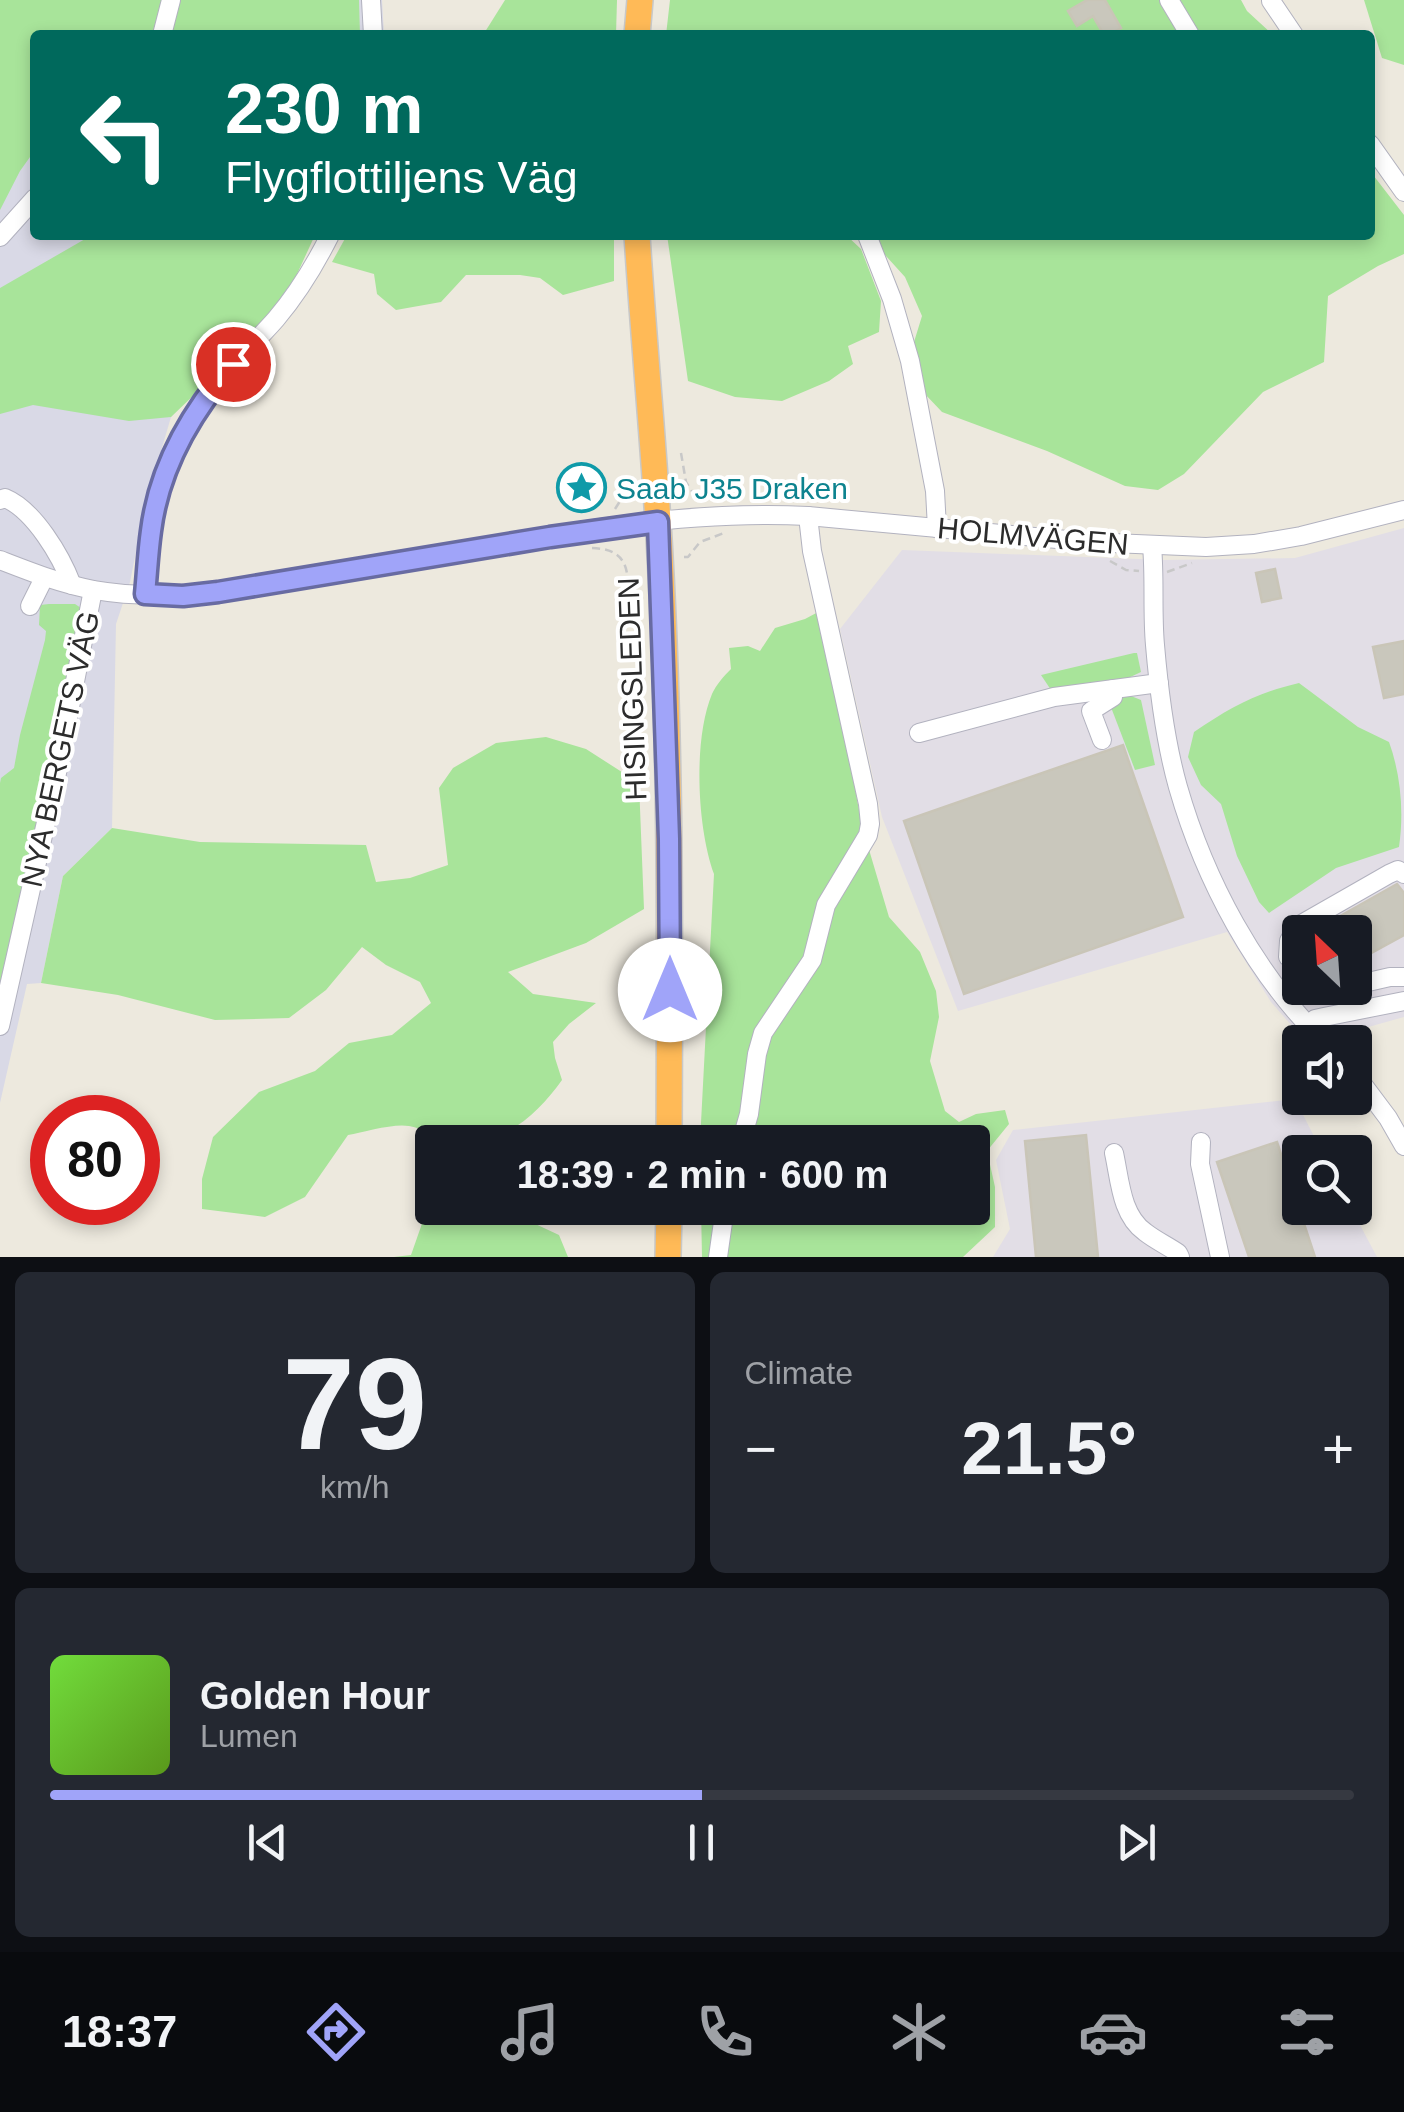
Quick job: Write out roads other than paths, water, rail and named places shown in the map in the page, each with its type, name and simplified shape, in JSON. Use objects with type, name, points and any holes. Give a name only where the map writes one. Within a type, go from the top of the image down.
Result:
[{"type":"highway","points":[[638,30],[640,0]]},
{"type":"highway","name":"HISINGSLEDEN","points":[[637,240],[658,522],[669,839],[669,1125]]},
{"type":"highway","points":[[668,1257],[669,1225]]},
{"type":"street","points":[[163,30],[171,0]]},
{"type":"street","points":[[371,0],[372,30]]},
{"type":"street","points":[[1169,0],[1187,30]]},
{"type":"street","points":[[1271,1],[1289,27]]},
{"type":"street","points":[[1375,151],[1404,192]]},
{"type":"street","points":[[0,238],[30,204]]},
{"type":"street","points":[[145,594],[158,496],[179,441],[211,388],[303,283],[327,240]]},
{"type":"street","points":[[869,240],[910,361],[937,528]]},
{"type":"street","points":[[0,500],[15,502],[28,513],[67,570],[72,585]]},
{"type":"street","name":"HOLMVÄGEN","points":[[0,560],[44,578],[93,590],[183,596],[658,522],[808,516],[1152,546],[1206,547],[1254,544],[1404,510]]},
{"type":"street","points":[[746,1125],[763,1034],[812,960],[826,905],[868,835],[870,824],[808,516]]},
{"type":"street","points":[[1152,546],[1159,683],[1173,763],[1197,841],[1223,900],[1264,970],[1308,1025],[1324,1016],[1404,1001]]},
{"type":"street","points":[[30,606],[44,578]]},
{"type":"street","name":"NYA BERGETS VÄG","points":[[0,1026],[56,778],[93,590]]},
{"type":"street","points":[[920,734],[1054,697],[1159,683]]},
{"type":"street","points":[[1102,740],[1091,711],[1114,697],[1113,689]]},
{"type":"street","points":[[1317,915],[1389,874],[1398,870],[1404,874]]},
{"type":"street","points":[[1264,970],[1282,965]]},
{"type":"street","points":[[1372,981],[1403,976]]},
{"type":"street","points":[[1372,1097],[1404,1146]]},
{"type":"street","points":[[1201,1142],[1200,1164],[1220,1257]]},
{"type":"street","points":[[1114,1153],[1132,1221],[1180,1257]]},
{"type":"street","points":[[718,1257],[723,1225]]},
{"type":"place","name":"Saab J35 Draken","points":[[581,488]]}]
